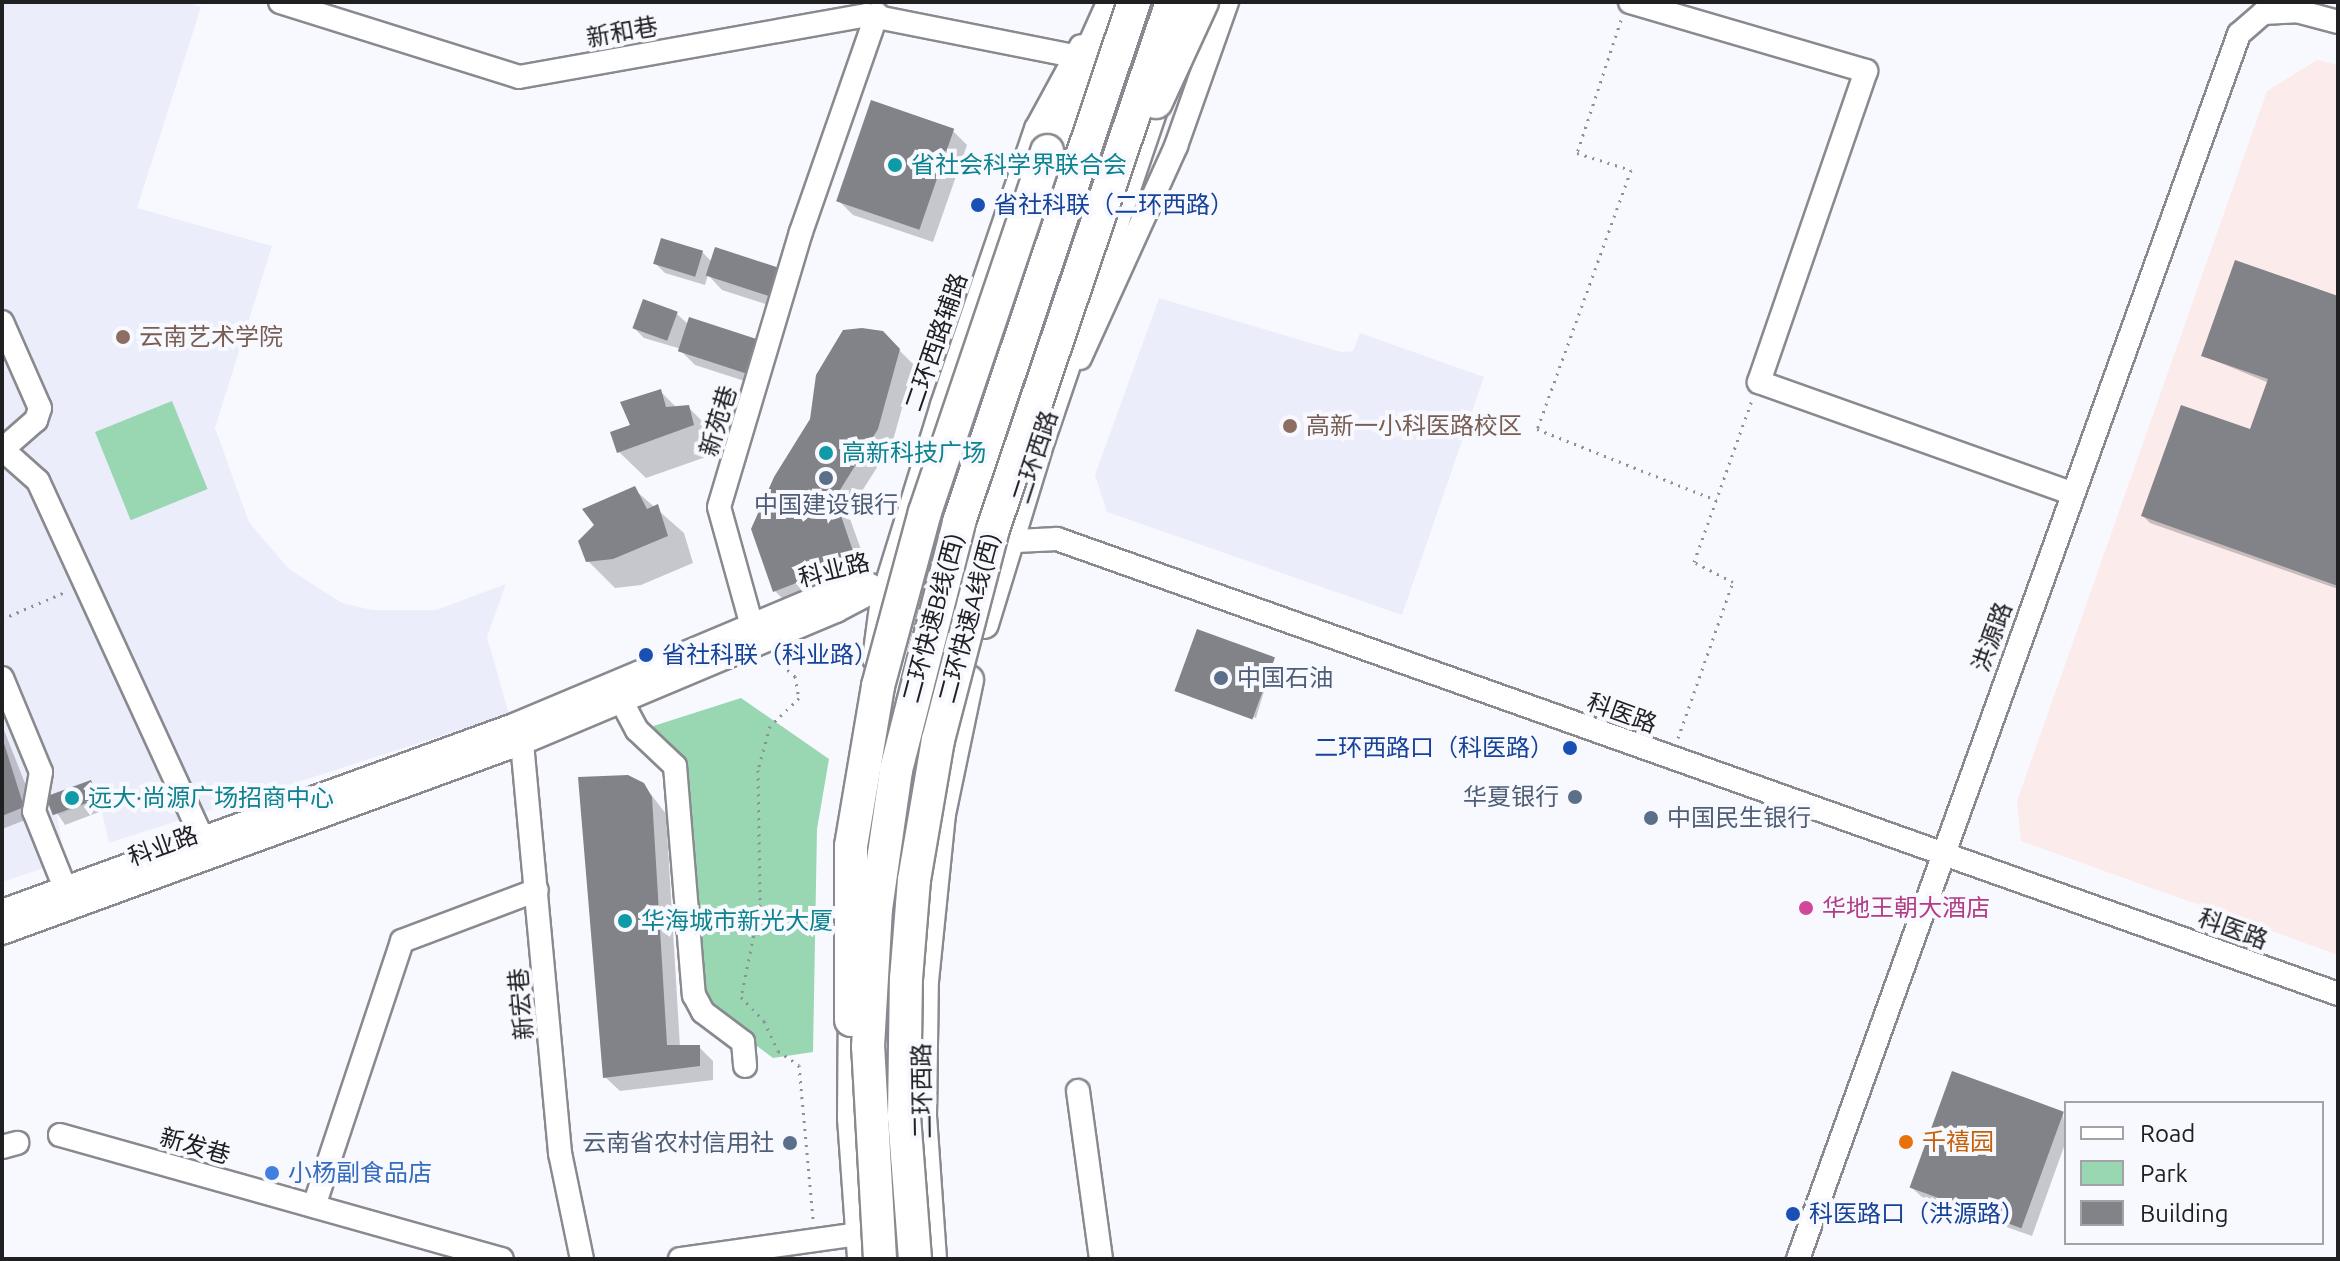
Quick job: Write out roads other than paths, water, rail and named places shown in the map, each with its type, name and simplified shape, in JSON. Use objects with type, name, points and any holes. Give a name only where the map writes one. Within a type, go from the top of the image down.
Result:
[{"type":"highway","points":[[873,1189],[855,1069],[848,965],[851,846],[862,763],[922,523],[1047,151],[1114,2]]},
{"type":"highway","name":"二环快速B线(西)","points":[[880,1259],[868,1082],[873,943],[890,806],[912,694],[970,485],[1134,2]]},
{"type":"highway","name":"二环快速A线(西)","points":[[915,1259],[904,1036],[924,811],[978,578],[1172,2]]},
{"type":"highway","points":[[1078,277],[1202,2]]},
{"type":"main road","points":[[861,1247],[851,1082],[853,976],[879,767],[928,563],[1114,2]]},
{"type":"main road","name":"二环西路","points":[[932,1259],[921,1082],[931,893],[955,744],[1009,538],[1190,2]]},
{"type":"street","name":"新和巷","points":[[280,2],[519,77],[877,14],[1075,56]]},
{"type":"street","name":"二环西路辅路","points":[[879,767],[874,661],[887,582],[1030,145],[1075,56],[1114,2]]},
{"type":"street","points":[[1041,438],[1164,174],[1227,2]]},
{"type":"street","points":[[1626,10],[1866,71],[1759,382],[2071,493]]},
{"type":"street","name":"洪源路","points":[[1798,1259],[1941,853],[2239,34],[2263,13],[2297,11],[2338,22]]},
{"type":"street","name":"新苑巷","points":[[752,626],[719,507],[801,232],[831,154],[877,14]]},
{"type":"street","points":[[2,322],[40,408],[36,420],[3,449],[38,481],[202,838]]},
{"type":"street","name":"科医路","points":[[887,582],[928,563],[1009,538],[1057,539],[2338,994]]},
{"type":"street","name":"科业路","points":[[2,911],[514,725],[828,593],[887,582]]},
{"type":"street","name":"科业路","points":[[2,933],[522,743],[836,611],[887,582]]},
{"type":"street","points":[[2,678],[41,772],[34,811],[65,888]]},
{"type":"street","points":[[622,702],[637,730],[675,766],[694,995],[703,1012],[743,1042],[745,1066]]},
{"type":"street","name":"新宏巷","points":[[522,743],[560,1153],[582,1259]]},
{"type":"street","points":[[314,1206],[402,941],[537,890]]},
{"type":"street","points":[[1078,1091],[1101,1259]]},
{"type":"street","name":"新发巷","points":[[60,1135],[502,1259]]},
{"type":"street","points":[[680,1259],[814,1240],[861,1247]]},
{"type":"place","name":"省社会科学界联合会","points":[[895,165]]},
{"type":"place","name":"省社科联（二环西路）","points":[[978,205]]},
{"type":"place","name":"云南艺术学院","points":[[123,337]]},
{"type":"place","name":"高新一小科医路校区","points":[[1290,426]]},
{"type":"place","name":"高新科技广场","points":[[826,453]]},
{"type":"place","name":"中国建设银行","points":[[826,478]]},
{"type":"place","name":"省社科联（科业路）","points":[[646,655]]},
{"type":"place","name":"中国石油","points":[[1221,678]]},
{"type":"place","name":"二环西路口（科医路）","points":[[1570,748]]},
{"type":"place","name":"华夏银行","points":[[1575,797]]},
{"type":"place","name":"远大·尚源广场招商中心","points":[[72,798]]},
{"type":"place","name":"中国民生银行","points":[[1651,818]]},
{"type":"place","name":"华地王朝大酒店","points":[[1806,908]]},
{"type":"place","name":"华海城市新光大厦","points":[[625,921]]},
{"type":"place","name":"千禧园","points":[[1906,1142]]},
{"type":"place","name":"云南省农村信用社","points":[[790,1143]]},
{"type":"place","name":"小杨副食品店","points":[[272,1173]]},
{"type":"place","name":"科医路口（洪源路）","points":[[1793,1214]]}]
